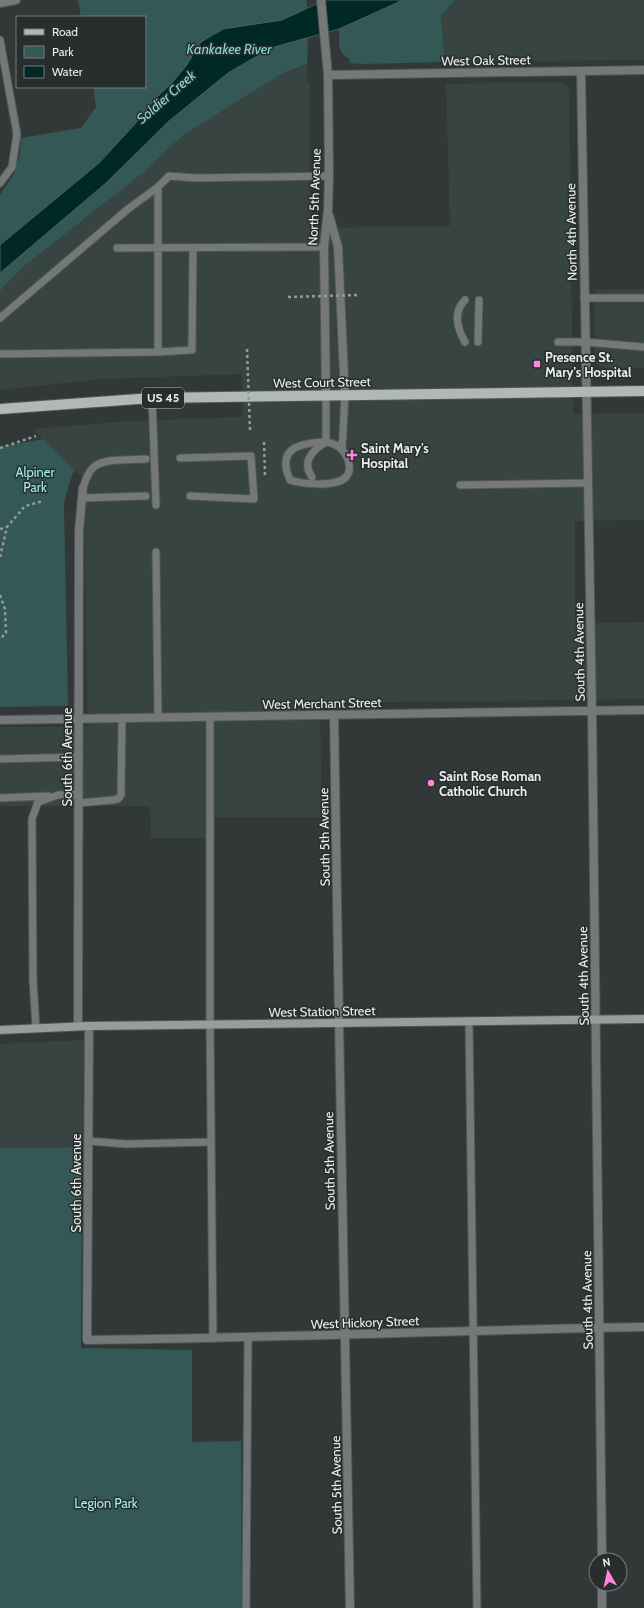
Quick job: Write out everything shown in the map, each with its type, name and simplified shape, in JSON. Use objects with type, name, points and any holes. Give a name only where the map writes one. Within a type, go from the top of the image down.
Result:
[{"type":"main road","name":"West Court Street","points":[[0,409],[152,398],[644,391]]},
{"type":"main road","name":"West Station Street","points":[[0,1030],[78,1026],[644,1019]]},
{"type":"street","points":[[0,3],[16,0]]},
{"type":"street","name":"North 5th Avenue","points":[[321,0],[328,75],[329,176],[328,210],[324,247],[326,396]]},
{"type":"street","name":"West Oak Street","points":[[328,75],[644,70]]},
{"type":"street","name":"North 4th Avenue","points":[[581,71],[586,392]]},
{"type":"street","points":[[328,210],[338,247],[345,395]]},
{"type":"street","name":"South 4th Avenue","points":[[586,392],[592,711],[602,1552]]},
{"type":"street","name":"South 6th Avenue","points":[[78,1026],[79,531],[83,488]]},
{"type":"street","name":"West Merchant Street","points":[[0,720],[644,710]]},
{"type":"street","name":"South 5th Avenue","points":[[334,714],[350,1608]]},
{"type":"street","name":"South 6th Avenue","points":[[87,1340],[89,1026]]},
{"type":"street","name":"West Hickory Street","points":[[87,1340],[248,1338],[345,1334],[644,1327]]},
{"type":"street","points":[[602,1592],[602,1608]]},
{"type":"lane","points":[[0,40],[17,134],[12,167],[0,183]]},
{"type":"lane","points":[[0,318],[128,210],[158,187],[169,176],[196,178],[329,176]]},
{"type":"lane","points":[[158,187],[158,352]]},
{"type":"lane","points":[[116,248],[324,247]]},
{"type":"lane","points":[[0,354],[158,352],[192,350],[192,248]]},
{"type":"lane","points":[[584,298],[644,298]]},
{"type":"lane","points":[[465,300],[459,306],[457,316],[459,331],[465,342]]},
{"type":"lane","points":[[478,342],[479,300]]},
{"type":"lane","points":[[558,342],[585,342],[644,347]]},
{"type":"lane","points":[[342,450],[345,395]]},
{"type":"lane","points":[[326,396],[326,442]]},
{"type":"lane","points":[[152,398],[156,505]]},
{"type":"lane","points":[[312,476],[308,467],[308,459],[315,448],[326,442]]},
{"type":"lane","points":[[326,442],[333,444],[342,450],[348,458],[350,469],[346,477],[337,483],[299,484],[290,480],[285,465],[286,457],[290,450],[304,444],[326,442]]},
{"type":"lane","points":[[180,458],[251,456],[254,499],[190,496]]},
{"type":"lane","points":[[83,488],[86,477],[95,466],[108,461],[146,459]]},
{"type":"lane","points":[[460,485],[587,483]]},
{"type":"lane","points":[[82,498],[146,496]]},
{"type":"lane","points":[[156,552],[158,717]]},
{"type":"lane","points":[[210,716],[212,1338]]},
{"type":"lane","points":[[79,804],[118,799],[121,795],[122,718]]},
{"type":"lane","points":[[0,758],[79,757]]},
{"type":"lane","points":[[0,798],[78,794]]},
{"type":"lane","points":[[36,1028],[33,980],[32,819],[38,802],[58,795]]},
{"type":"lane","points":[[469,1021],[477,1608]]},
{"type":"lane","points":[[88,1141],[126,1144],[211,1142]]},
{"type":"lane","points":[[246,1608],[248,1338]]},
{"type":"path","points":[[288,297],[360,296]]},
{"type":"path","points":[[247,348],[250,430]]},
{"type":"path","points":[[0,448],[36,436]]},
{"type":"path","points":[[264,442],[265,476]]},
{"type":"path","points":[[0,558],[7,527],[25,506],[43,501]]},
{"type":"path","points":[[0,529],[7,527]]},
{"type":"path","points":[[0,595],[5,609],[6,633],[0,639]]},
{"type":"shaded area","points":[[455,0],[644,0],[644,60],[445,62],[441,16]]},
{"type":"shaded area","name":"Saint Mary's Hospital","points":[[307,64],[307,82],[310,83],[310,228],[450,226],[446,84],[558,82],[563,83],[567,87],[569,92],[573,414],[644,413],[644,520],[575,521],[575,623],[644,622],[644,699],[320,703],[322,817],[215,817],[215,838],[151,838],[150,806],[0,806],[0,727],[88,727],[84,515],[88,481],[74,470],[33,429],[129,421],[243,417],[241,374],[102,379],[0,390],[0,291],[23,267],[144,172],[182,136],[283,73]]},
{"type":"shaded area","points":[[644,289],[644,368],[606,368],[598,365],[595,359],[595,290]]},
{"type":"shaded area","points":[[84,1040],[82,1147],[0,1148],[0,1044]]},
{"type":"green space","points":[[78,0],[307,0],[307,8],[282,20],[223,29],[186,67],[99,163],[0,245],[0,195],[14,174],[20,154],[21,138],[81,128],[96,107],[93,88],[146,88],[146,16],[81,16]]},
{"type":"green space","points":[[403,0],[455,0],[441,16],[445,62],[349,63],[350,59],[342,54],[339,45],[339,29]]},
{"type":"green space","points":[[308,37],[307,64],[283,73],[182,136],[144,172],[23,267],[0,291],[0,273],[106,183],[169,121],[228,73],[271,48]]},
{"type":"green space","name":"Alpiner Park","points":[[44,439],[74,470],[64,504],[68,706],[0,707],[0,447]]},
{"type":"green space","name":"Legion Park","points":[[82,1147],[81,1348],[192,1350],[192,1442],[241,1441],[242,1608],[0,1608],[0,1148]]},
{"type":"water","name":"Kankakee River","points":[[325,0],[403,0],[339,29],[271,48],[228,73],[169,121],[106,183],[0,273],[0,245],[99,163],[135,124],[157,97],[172,83],[186,66],[201,42],[223,29],[282,20]]},
{"type":"place","name":"Presence St. Mary's Hospital","points":[[537,364]]},
{"type":"place","name":"Saint Mary's Hospital","points":[[352,455]]},
{"type":"place","name":"Saint Rose Roman Catholic Church","points":[[431,783]]},
{"type":"water label","name":"Soldier Creek","points":[[166,97]]}]
